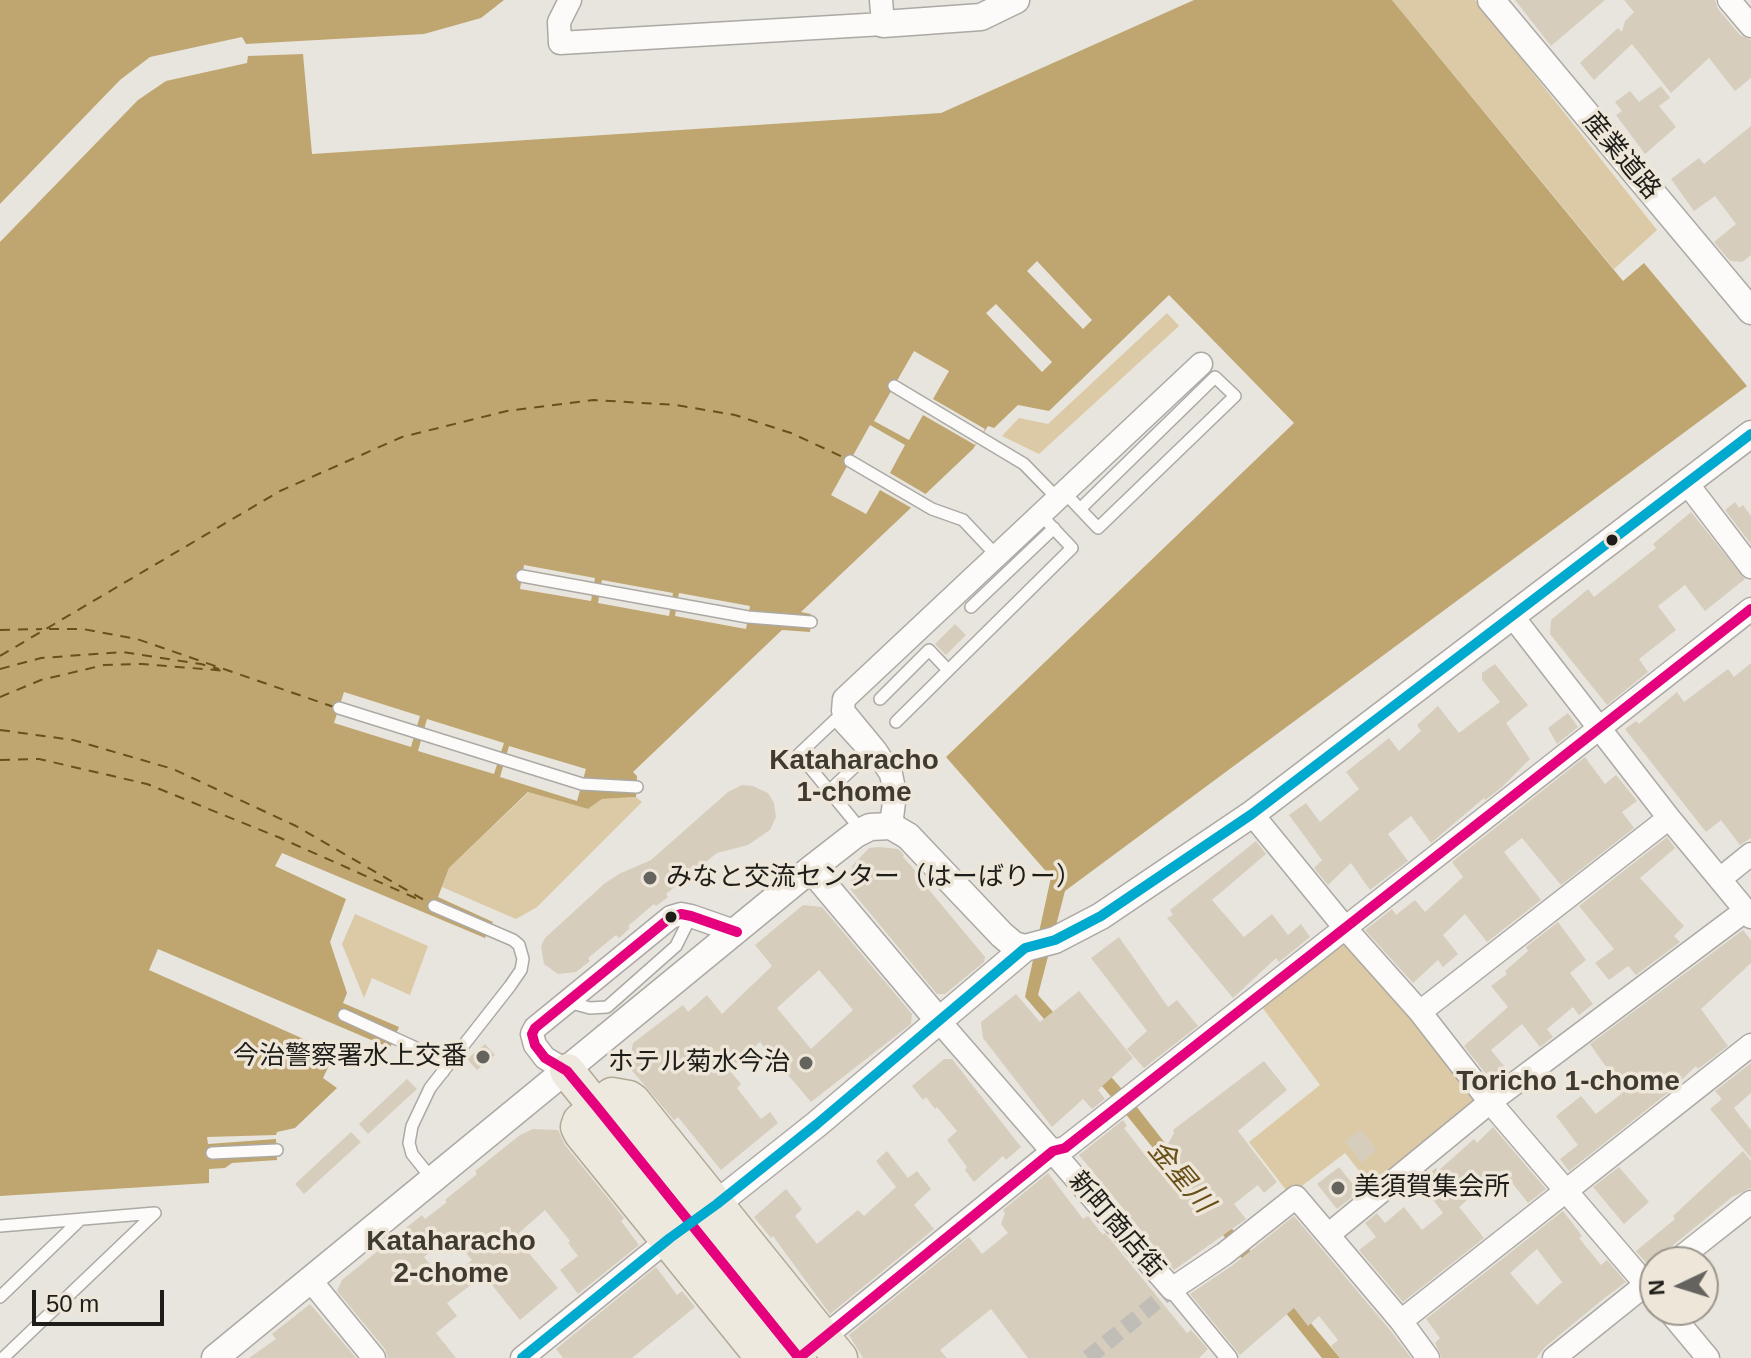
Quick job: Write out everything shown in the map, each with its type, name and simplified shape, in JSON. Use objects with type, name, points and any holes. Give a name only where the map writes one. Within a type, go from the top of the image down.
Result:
[{"type":"main road","points":[[567,1071],[596,1106]]},
{"type":"main road","points":[[763,1358],[692,1222],[629,1098],[612,1095],[580,1121],[578,1127],[581,1133],[692,1222],[821,1351]]},
{"type":"street","points":[[570,0],[559,22],[560,43],[882,12],[981,17],[1016,0]]},
{"type":"street","name":"産業道路","points":[[1491,0],[1746,295]]},
{"type":"street","points":[[1729,0],[1751,26]]},
{"type":"street","points":[[891,826],[895,794],[891,774],[843,711],[844,699],[996,555],[1047,521],[1061,495],[1201,364]]},
{"type":"street","points":[[522,1358],[1025,948],[1055,940],[1101,916],[1252,814],[1751,434]]},
{"type":"street","points":[[1686,482],[1751,567]]},
{"type":"street","points":[[821,1351],[1053,1151],[1065,1148],[1751,609]]},
{"type":"street","points":[[1328,1235],[1490,1102],[1748,913],[1669,818],[1513,617]]},
{"type":"street","points":[[1252,814],[1346,929],[1420,1012],[1565,1191],[1639,1272]]},
{"type":"street","points":[[1420,1012],[1669,818]]},
{"type":"street","points":[[215,1358],[811,869],[862,831],[881,825],[891,826],[917,845],[1002,935],[1014,945],[1025,948]]},
{"type":"street","points":[[1720,879],[1751,854]]},
{"type":"street","name":"新町商店街","points":[[811,869],[1172,1289]]},
{"type":"street","points":[[567,1071],[545,1058],[535,1045],[532,1034],[535,1028],[671,917],[681,914],[691,916],[737,932]]},
{"type":"street","points":[[1401,1321],[1751,1045]]},
{"type":"street","points":[[1229,1358],[1172,1289],[1224,1254],[1296,1197],[1401,1321],[1415,1354]]},
{"type":"street","points":[[1695,1246],[1751,1202]]},
{"type":"street","points":[[311,1281],[374,1358]]},
{"type":"street","points":[[1554,1358],[1639,1296]]},
{"type":"street","points":[[1681,1326],[1708,1358]]},
{"type":"lane","points":[[894,386],[1024,464],[1080,509],[1098,528],[1235,396],[1215,377],[1080,509]]},
{"type":"lane","points":[[850,461],[932,509],[963,520],[996,555]]},
{"type":"lane","points":[[896,722],[1072,548],[1047,521],[971,607]]},
{"type":"lane","points":[[522,576],[748,617],[811,622]]},
{"type":"lane","points":[[880,699],[929,650],[948,670]]},
{"type":"lane","points":[[339,708],[582,784],[637,787]]},
{"type":"lane","points":[[829,791],[867,755],[835,720],[799,754],[829,791],[862,831]]},
{"type":"lane","points":[[433,1180],[412,1154],[409,1143],[412,1126],[430,1088],[521,970],[523,952],[519,945],[489,929],[434,906]]},
{"type":"lane","points":[[344,1015],[438,1058],[443,1072]]},
{"type":"lane","points":[[212,1153],[277,1150]]},
{"type":"lane","points":[[2,1228],[155,1213],[3,1358]]},
{"type":"lane","points":[[0,1297],[81,1219]]},
{"type":"shaded area","points":[[1392,0],[1475,0],[1657,230],[1614,269]]},
{"type":"shaded area","points":[[1167,313],[1179,326],[1039,454],[1002,436],[1019,418],[1048,424]]},
{"type":"shaded area","points":[[529,792],[588,809],[602,799],[636,797],[642,802],[537,907],[516,919],[442,887],[449,868]]},
{"type":"shaded area","points":[[355,914],[428,946],[410,995],[372,978],[364,998],[342,944]]},
{"type":"shaded area","points":[[1347,938],[1482,1101],[1373,1188],[1345,1153],[1290,1195],[1249,1142],[1320,1085],[1262,1007]]},
{"type":"water","points":[[0,0],[504,0],[481,18],[424,34],[246,44],[242,37],[150,57],[120,80],[0,204]]},
{"type":"water","name":"金星川","points":[[1194,0],[1392,0],[1623,281],[1644,263],[1747,386],[1065,891],[1038,995],[1129,1097],[1233,1230],[1340,1358],[1322,1358],[1120,1107],[1025,997],[1051,877],[946,757],[1294,423],[1169,295],[1049,411],[1018,405],[994,428],[988,426],[973,449],[801,612],[811,614],[810,632],[782,630],[633,772],[637,776],[636,797],[602,799],[588,809],[528,792],[449,868],[438,897],[493,922],[485,938],[282,853],[275,866],[346,899],[330,942],[347,993],[343,1003],[399,1027],[390,1048],[158,949],[149,970],[335,1053],[323,1078],[337,1088],[295,1128],[277,1132],[276,1135],[207,1137],[208,1144],[276,1139],[277,1160],[232,1163],[225,1168],[209,1169],[209,1183],[0,1196],[0,242],[138,100],[166,81],[247,63],[248,56],[303,54],[312,154],[941,113]]},
{"type":"pier","points":[[1037,261],[1092,320],[1083,329],[1027,271]]},
{"type":"pier","points":[[996,304],[1052,362],[1042,372],[986,313]]},
{"type":"pier","points":[[914,351],[949,371],[933,399],[985,429],[975,445],[923,415],[909,440],[874,421]]},
{"type":"pier","points":[[870,425],[905,445],[890,473],[929,496],[915,510],[880,490],[866,514],[831,495]]},
{"type":"pier","points":[[524,565],[595,578],[591,601],[520,589]]},
{"type":"pier","points":[[602,580],[673,593],[669,616],[598,603]]},
{"type":"pier","points":[[679,593],[750,606],[746,629],[675,616]]},
{"type":"pier","points":[[344,692],[420,716],[411,747],[334,723]]},
{"type":"pier","points":[[427,719],[504,743],[494,774],[418,751]]},
{"type":"pier","points":[[509,746],[586,769],[577,801],[500,777]]},
{"type":"building","points":[[1515,0],[1605,0],[1551,46]]},
{"type":"building","points":[[1624,0],[1715,0],[1718,9],[1740,35],[1751,40],[1751,78],[1735,91],[1709,58],[1671,93],[1632,44],[1594,80],[1580,63],[1618,28],[1622,32],[1625,21],[1634,12]]},
{"type":"building","points":[[1661,86],[1670,98],[1659,106],[1676,127],[1645,154],[1616,115],[1622,111],[1615,102],[1630,91],[1639,102]]},
{"type":"building","points":[[1751,126],[1751,255],[1742,262],[1730,261],[1714,242],[1736,224],[1715,196],[1694,211],[1671,179],[1699,158],[1704,164]]},
{"type":"building","points":[[1735,502],[1739,508],[1743,505],[1751,516],[1751,544],[1725,510]]},
{"type":"building","points":[[1691,512],[1745,579],[1705,611],[1685,585],[1658,606],[1676,630],[1639,659],[1648,672],[1607,705],[1550,634],[1551,620],[1588,589],[1594,597],[1656,548],[1653,544]]},
{"type":"building","points":[[955,624],[966,635],[946,655],[935,644]]},
{"type":"building","points":[[1751,663],[1751,838],[1740,845],[1721,820],[1706,832],[1625,729],[1636,721],[1639,724],[1677,692],[1684,702],[1728,669],[1734,677]]},
{"type":"building","points":[[1495,664],[1528,705],[1506,723],[1530,759],[1501,788],[1484,798],[1431,843],[1411,816],[1388,834],[1408,861],[1370,890],[1351,863],[1328,885],[1314,868],[1322,860],[1289,815],[1306,803],[1320,822],[1359,789],[1346,772],[1389,738],[1399,751],[1421,731],[1417,725],[1438,706],[1459,733],[1500,702],[1482,680],[1482,673]]},
{"type":"building","points":[[1568,713],[1578,727],[1557,744],[1548,728]]},
{"type":"building","points":[[1585,757],[1605,784],[1616,775],[1637,801],[1622,812],[1634,828],[1561,885],[1522,838],[1504,852],[1541,900],[1487,942],[1465,914],[1443,935],[1458,954],[1443,967],[1438,960],[1413,983],[1365,930],[1392,909],[1396,915],[1415,900],[1425,912],[1463,877],[1452,862]]},
{"type":"building","name":"みなと交流センター（はーばりー）","points":[[742,785],[768,793],[774,803],[776,817],[770,830],[748,845],[717,853],[666,894],[668,897],[656,906],[654,904],[628,926],[630,928],[619,938],[616,935],[588,958],[590,961],[576,972],[558,974],[544,964],[541,946],[545,938],[604,884],[651,860],[728,792]]},
{"type":"building","points":[[1667,837],[1675,848],[1640,878],[1684,926],[1674,936],[1680,942],[1636,975],[1628,966],[1609,980],[1595,963],[1614,949],[1579,906]]},
{"type":"building","points":[[1256,841],[1266,854],[1212,900],[1244,937],[1272,914],[1288,935],[1301,924],[1310,937],[1279,962],[1276,958],[1233,998],[1167,918],[1173,915],[1170,910]]},
{"type":"building","points":[[869,848],[898,849],[904,855],[985,957],[984,962],[945,994],[937,994],[851,890],[852,866]]},
{"type":"building","points":[[803,905],[822,907],[912,1014],[911,1024],[811,1102],[760,1042],[729,1070],[741,1084],[737,1088],[761,1119],[770,1112],[778,1123],[721,1170],[678,1117],[674,1120],[629,1067],[633,1043],[683,1005],[688,1012],[707,995],[722,1014],[772,966],[755,945]],"holes":[[[819,970],[853,1010],[811,1049],[777,1008]]]},
{"type":"building","points":[[1558,922],[1586,960],[1570,973],[1593,1004],[1579,1015],[1573,1007],[1547,1029],[1553,1037],[1540,1047],[1522,1024],[1491,1050],[1508,1071],[1493,1083],[1464,1046],[1508,1007],[1491,986],[1528,951],[1526,947]]},
{"type":"building","points":[[1743,930],[1751,940],[1751,963],[1701,1009],[1728,1046],[1698,1069],[1696,1066],[1669,1092],[1569,1171],[1560,1159],[1578,1145],[1556,1116],[1581,1096],[1596,1114],[1621,1094],[1613,1083],[1616,1081],[1590,1044]]},
{"type":"building","points":[[1119,937],[1168,1007],[1177,1000],[1198,1026],[1144,1068],[1127,1049],[1147,1031],[1091,958]]},
{"type":"building","points":[[1079,991],[1133,1058],[1098,1090],[1105,1099],[1092,1109],[1083,1099],[1052,1127],[983,1038],[981,1022],[1016,994],[1040,1022]]},
{"type":"building","points":[[485,1044],[495,1055],[477,1070],[467,1059]]},
{"type":"building","points":[[944,1059],[952,1059],[1021,1147],[1006,1160],[1003,1156],[974,1182],[947,1140],[957,1131],[937,1107],[935,1109],[926,1097],[923,1100],[912,1086]]},
{"type":"building","points":[[1264,1061],[1287,1090],[1238,1131],[1277,1182],[1264,1193],[1258,1185],[1234,1204],[1246,1219],[1174,1270],[1079,1155],[1123,1120],[1127,1126],[1124,1128],[1155,1168],[1173,1130]]},
{"type":"building","points":[[1751,1063],[1751,1093],[1734,1108],[1751,1130],[1751,1158],[1710,1109],[1722,1099],[1715,1091]]},
{"type":"building","points":[[407,1079],[417,1089],[368,1134],[359,1124]]},
{"type":"building","points":[[1493,1127],[1546,1189],[1528,1203],[1502,1170],[1459,1207],[1484,1238],[1403,1302],[1359,1250],[1376,1237],[1365,1223],[1377,1213],[1385,1223],[1404,1207],[1422,1230],[1443,1213],[1419,1181],[1436,1168],[1438,1171],[1474,1139],[1477,1143]]},
{"type":"building","points":[[533,1129],[558,1130],[565,1145],[624,1218],[621,1221],[639,1245],[578,1294],[560,1270],[578,1256],[545,1210],[519,1233],[522,1237],[518,1240],[558,1288],[520,1320],[484,1275],[447,1303],[457,1316],[436,1333],[456,1358],[388,1358],[385,1349],[337,1291],[342,1280],[422,1215],[425,1219],[447,1202],[445,1200],[477,1174],[475,1171],[520,1135]],"holes":[[[451,1236],[472,1260],[444,1282],[424,1257]]]},
{"type":"building","points":[[1361,1129],[1377,1150],[1361,1163],[1345,1141]]},
{"type":"building","points":[[351,1132],[361,1142],[304,1194],[295,1184]]},
{"type":"building","points":[[887,1151],[908,1178],[917,1171],[931,1189],[914,1205],[934,1229],[830,1314],[773,1236],[771,1238],[754,1217],[786,1189],[802,1209],[795,1216],[817,1244],[858,1210],[864,1216],[896,1187],[876,1161]]},
{"type":"building","points":[[1743,1151],[1751,1161],[1751,1188],[1732,1197],[1672,1246],[1642,1246],[1675,1219],[1673,1216]]},
{"type":"building","name":"美須賀集会所","points":[[1339,1167],[1359,1192],[1337,1209],[1317,1184]]},
{"type":"building","points":[[1619,1167],[1649,1202],[1624,1224],[1593,1187]]},
{"type":"building","points":[[1048,1173],[1083,1219],[1088,1216],[1103,1235],[1105,1233],[1187,1333],[1191,1330],[1208,1349],[1199,1358],[1028,1358],[991,1309],[940,1350],[947,1358],[863,1358],[849,1335],[969,1237],[982,1254],[1008,1233],[1001,1224],[1005,1213],[1003,1210]]},
{"type":"building","points":[[1563,1211],[1582,1236],[1579,1238],[1601,1265],[1607,1260],[1626,1282],[1545,1347],[1536,1358],[1442,1358],[1435,1343],[1440,1338],[1426,1319]],"holes":[[[1537,1249],[1562,1282],[1537,1305],[1510,1273]]]},
{"type":"building","points":[[1294,1216],[1411,1358],[1340,1358],[1331,1346],[1338,1340],[1319,1316],[1308,1326],[1294,1308],[1240,1355],[1190,1294],[1233,1265]]},
{"type":"building","points":[[656,1267],[677,1295],[682,1291],[695,1307],[632,1358],[563,1358],[556,1349]]},
{"type":"building","points":[[310,1304],[356,1358],[249,1358],[276,1339],[272,1334]]},
{"type":"ferry route","points":[[0,656],[280,491],[402,437],[507,411],[593,400],[676,405],[735,415],[791,433],[845,458]]},
{"type":"ferry route","points":[[0,630],[42,629]]},
{"type":"ferry route","points":[[49,629],[83,629],[137,639],[334,707]]},
{"type":"ferry route","points":[[0,669],[41,658],[122,652],[219,669]]},
{"type":"ferry route","points":[[0,697],[41,680],[104,665],[142,664],[228,671]]},
{"type":"ferry route","points":[[0,730],[73,740],[173,769],[296,826],[429,903]]},
{"type":"ferry route","points":[[0,760],[39,759],[147,784],[278,837],[422,901]]},
{"type":"tunnel","points":[[1088,1358],[1172,1289]]},
{"type":"transit line","points":[[522,1358],[817,1124],[1025,948],[1055,940],[1101,916],[1252,814],[1751,434]]},
{"type":"transit line","points":[[737,932],[691,916],[681,914],[671,917],[535,1028],[532,1034],[535,1045],[545,1058],[567,1071],[799,1358],[1053,1151],[1065,1148],[1751,609]]},
{"type":"place","name":"みなと交流センター（はーばりー）","points":[[650,878]]},
{"type":"place","name":"今治警察署水上交番","points":[[483,1057]]},
{"type":"place","name":"ホテル菊水今治","points":[[806,1063]]},
{"type":"place","name":"美須賀集会所","points":[[1338,1188]]},
{"type":"district","name":"Kataharacho 1-chome","points":[[854,777]]},
{"type":"district","name":"Toricho 1-chome","points":[[1568,1082]]},
{"type":"district","name":"Kataharacho 2-chome","points":[[451,1258]]}]
